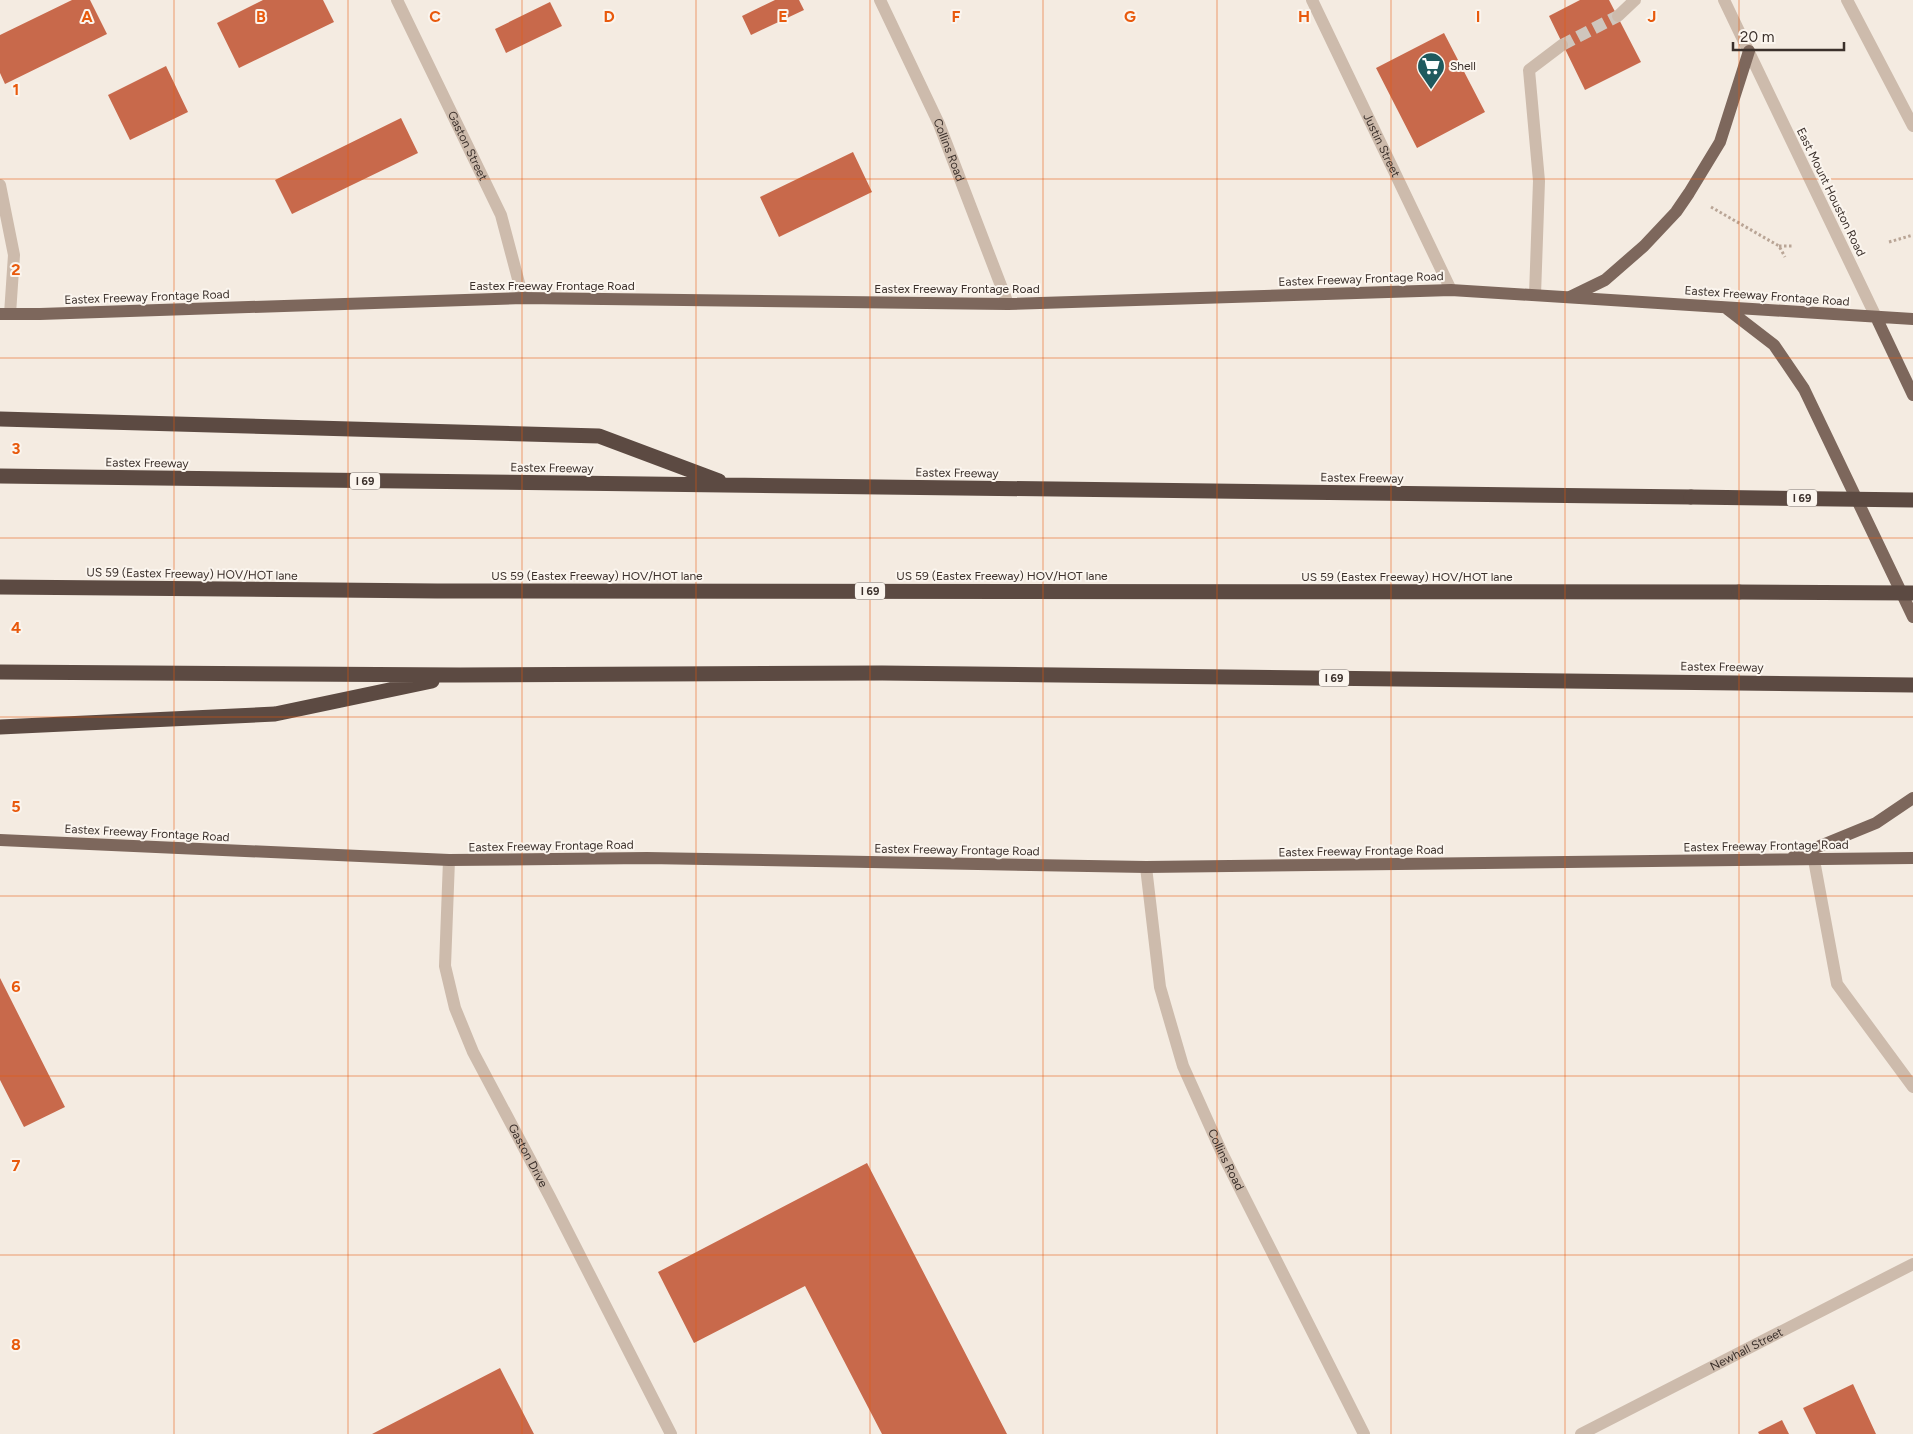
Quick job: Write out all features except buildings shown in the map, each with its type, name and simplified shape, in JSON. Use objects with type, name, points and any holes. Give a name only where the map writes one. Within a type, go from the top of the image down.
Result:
[{"type":"highway","points":[[0,419],[599,436],[730,485]]},
{"type":"highway","name":"Eastex Freeway","points":[[0,476],[1913,500]]},
{"type":"highway","name":"US 59 (Eastex Freeway) HOV/HOT lane","points":[[0,587],[437,591],[1913,593]]},
{"type":"highway","name":"Eastex Freeway","points":[[0,672],[460,675],[882,673],[1913,685]]},
{"type":"highway","points":[[0,727],[275,714],[460,675]]},
{"type":"main road","points":[[1568,298],[1605,280],[1644,246],[1676,212],[1720,142],[1749,52]]},
{"type":"main road","name":"Eastex Freeway Frontage Road","points":[[5,314],[523,298],[1008,304],[1452,290],[1913,319]]},
{"type":"main road","points":[[1726,308],[1774,345],[1804,389],[1913,617]]},
{"type":"main road","name":"East Mount Houston Road","points":[[1876,317],[1913,395]]},
{"type":"main road","points":[[1786,860],[1876,823],[1913,798]]},
{"type":"main road","name":"Eastex Freeway Frontage Road","points":[[0,840],[449,860],[647,858],[1146,867],[1913,858]]},
{"type":"street","name":"Gaston Street","points":[[397,0],[501,215],[523,298]]},
{"type":"street","name":"Collins Road","points":[[880,0],[939,124],[1008,304]]},
{"type":"street","name":"Justin Street","points":[[1312,0],[1452,290]]},
{"type":"street","points":[[1618,16],[1635,0]]},
{"type":"street","name":"East Mount Houston Road","points":[[1724,0],[1876,317]]},
{"type":"street","points":[[1847,0],[1913,126]]},
{"type":"street","points":[[1535,295],[1538,181],[1529,70],[1562,45]]},
{"type":"street","points":[[0,185],[14,255],[5,314]]},
{"type":"street","name":"Gaston Drive","points":[[449,860],[445,966],[455,1008],[473,1052],[550,1196],[670,1434]]},
{"type":"street","points":[[1814,860],[1837,984],[1913,1087]]},
{"type":"street","name":"Collins Road","points":[[1146,867],[1160,987],[1183,1066],[1222,1153],[1364,1434]]},
{"type":"street","name":"Newhall Street","points":[[1581,1434],[1913,1264]]},
{"type":"path","points":[[1704,202],[1779,246],[1794,246]]},
{"type":"path","points":[[1889,242],[1913,235]]},
{"type":"path","points":[[1779,246],[1785,257]]},
{"type":"tunnel","points":[[1562,45],[1618,16]]},
{"type":"place","name":"Shell","points":[[1431,90]]}]
